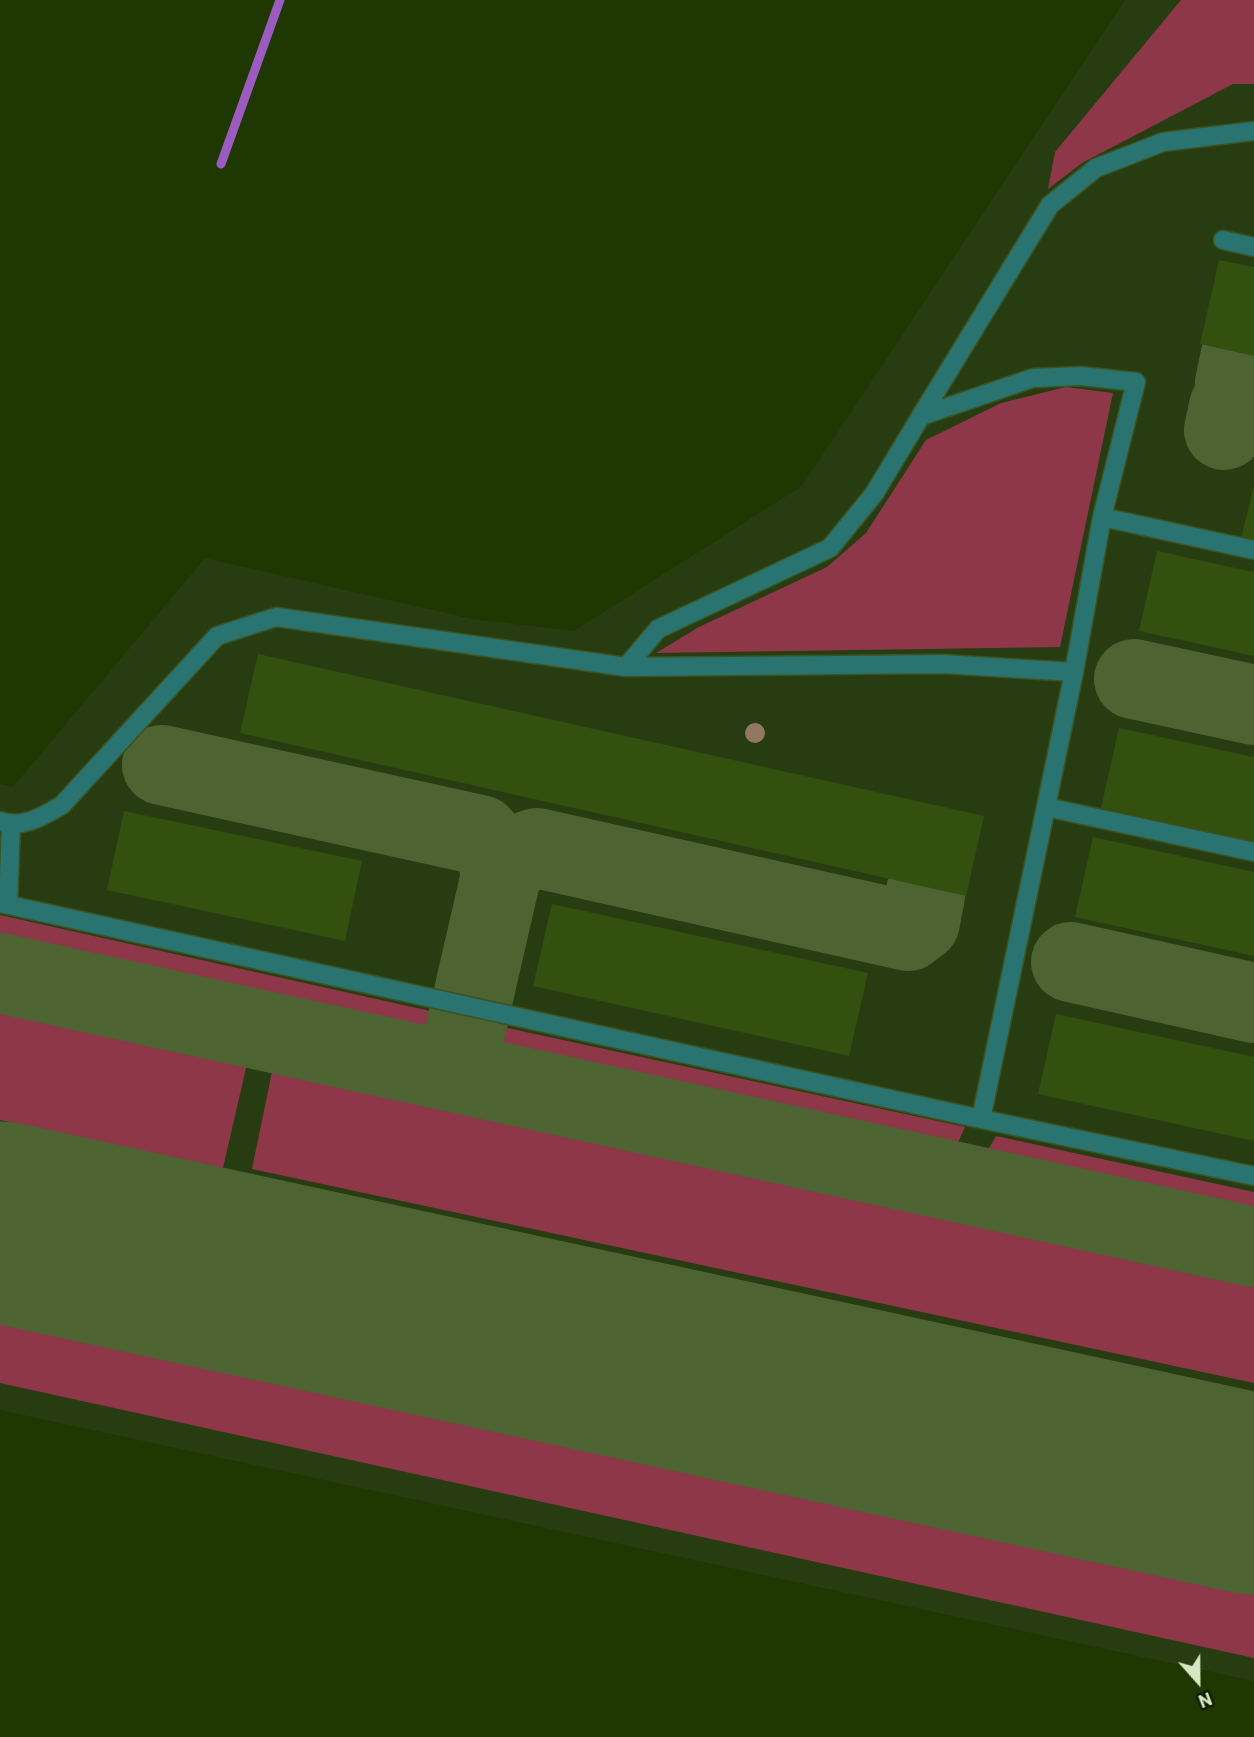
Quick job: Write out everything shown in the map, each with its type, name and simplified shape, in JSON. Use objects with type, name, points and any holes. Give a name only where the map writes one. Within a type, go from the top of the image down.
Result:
[{"type":"lane","points":[[626,667],[658,629],[830,548],[874,494],[1050,205],[1096,168],[1163,142],[1254,131]]},
{"type":"lane","points":[[1223,240],[1254,247]]},
{"type":"lane","points":[[921,416],[1033,378],[1081,376],[1136,382],[1102,517],[1074,672],[981,1119]]},
{"type":"lane","points":[[1102,517],[1254,550]]},
{"type":"lane","points":[[1074,672],[943,664],[626,667],[276,617],[218,636],[62,805],[35,820],[5,822],[4,904],[981,1119],[1254,1176]]},
{"type":"lane","points":[[1046,807],[1254,852]]},
{"type":"shaded area","points":[[1125,0],[1254,0],[1254,1681],[0,1410],[0,784],[13,787],[205,558],[472,619],[574,631],[802,486]]},
{"type":"shaded area","points":[[1181,0],[1254,0],[1254,84],[1233,84],[1082,163],[1048,189],[1055,152]]},
{"type":"shaded area","points":[[1066,387],[1113,393],[1060,647],[656,653],[699,627],[827,567],[866,533],[926,440],[1001,403]]},
{"type":"shaded area","points":[[0,915],[448,1015],[441,1046],[0,946]]},
{"type":"shaded area","points":[[0,1001],[249,1055],[223,1168],[0,1120]]},
{"type":"shaded area","points":[[489,1024],[965,1127],[955,1149],[475,1048]]},
{"type":"shaded area","points":[[275,1057],[1254,1276],[1254,1383],[252,1169]]},
{"type":"shaded area","points":[[996,1136],[1254,1192],[1254,1218],[1075,1179],[985,1155]]},
{"type":"shaded area","points":[[0,1152],[1254,1427],[1254,1448],[0,1172]]},
{"type":"shaded area","points":[[0,1280],[1254,1547],[1254,1658],[0,1383]]},
{"type":"building","points":[[1219,260],[1254,267],[1254,356],[1200,344]]},
{"type":"building","points":[[1254,486],[1254,541],[1241,538]]},
{"type":"building","points":[[1157,551],[1254,572],[1254,656],[1139,631]]},
{"type":"building","points":[[258,654],[984,816],[966,896],[240,733]]},
{"type":"building","points":[[1119,728],[1254,757],[1254,842],[1101,808]]},
{"type":"building","points":[[124,811],[362,861],[345,941],[107,890]]},
{"type":"building","points":[[1093,837],[1254,872],[1254,956],[1075,917]]},
{"type":"building","points":[[552,904],[868,973],[849,1056],[533,986]]},
{"type":"building","points":[[1056,1014],[1254,1057],[1254,1141],[1038,1094]]},
{"type":"waterway","points":[[221,164],[280,0]]},
{"type":"taxiway","points":[[1224,430],[1229,407],[1239,399],[1235,383],[1241,354]]},
{"type":"taxiway","points":[[1134,679],[1254,705]]},
{"type":"taxiway","points":[[162,765],[480,835],[494,851],[502,871]]},
{"type":"taxiway","points":[[456,1071],[502,871],[522,854],[537,848],[908,931],[920,922],[925,895]]},
{"type":"taxiway","points":[[1071,962],[1254,1003]]},
{"type":"taxiway","points":[[0,973],[1254,1247]]},
{"type":"runway","points":[[0,1222],[1254,1494]]}]
